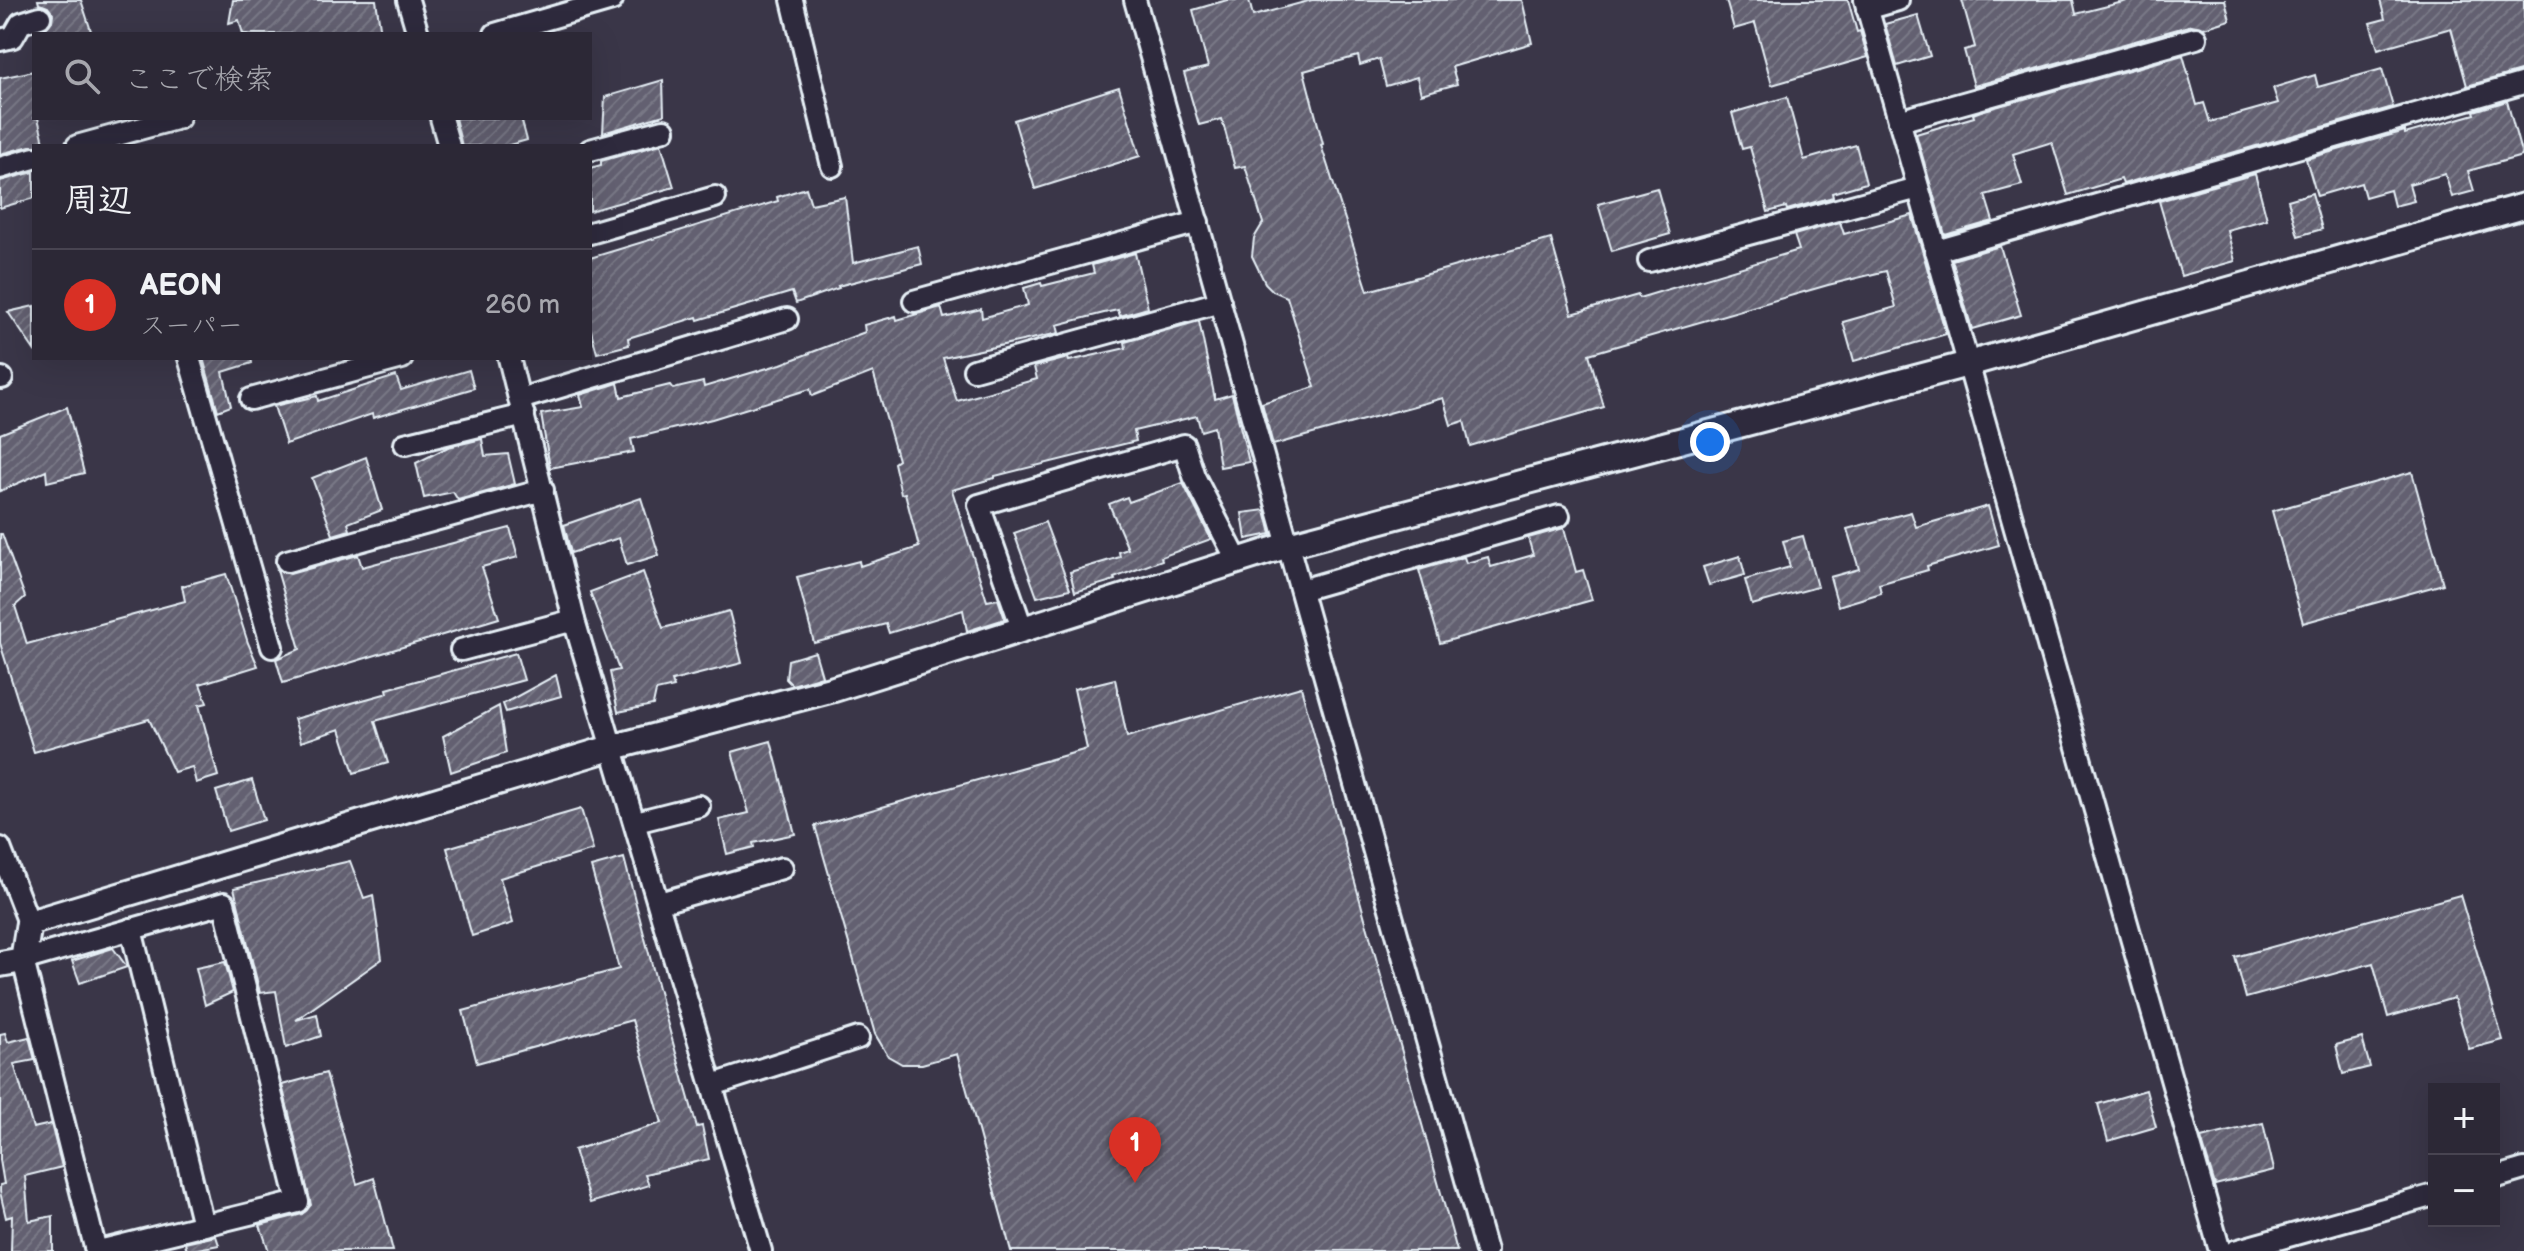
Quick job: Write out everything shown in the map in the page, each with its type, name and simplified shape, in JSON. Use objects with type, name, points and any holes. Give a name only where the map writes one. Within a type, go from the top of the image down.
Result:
[{"type":"street","points":[[408,0],[417,32]]},
{"type":"street","points":[[502,32],[612,0]]},
{"type":"street","points":[[792,0],[832,166]]},
{"type":"street","points":[[1135,0],[1486,1251]]},
{"type":"street","points":[[1898,0],[1866,4],[2220,1251]]},
{"type":"street","points":[[0,40],[13,37],[21,23],[40,17]]},
{"type":"street","points":[[1899,121],[2196,38]]},
{"type":"street","points":[[1936,251],[2524,83]]},
{"type":"street","points":[[91,144],[126,139],[174,120]]},
{"type":"street","points":[[442,120],[448,144]]},
{"type":"street","points":[[592,149],[664,130]]},
{"type":"street","points":[[0,168],[32,159]]},
{"type":"street","points":[[1649,261],[1918,188]]},
{"type":"street","points":[[592,232],[715,197]]},
{"type":"street","points":[[29,923],[614,747],[834,689],[1288,545],[1968,364],[2524,206]]},
{"type":"street","points":[[914,301],[1198,222]]},
{"type":"street","points":[[974,370],[1220,302]]},
{"type":"street","points":[[405,444],[787,319]]},
{"type":"street","points":[[190,360],[272,647]]},
{"type":"street","points":[[251,399],[395,360]]},
{"type":"street","points":[[510,360],[574,620],[761,1251]]},
{"type":"street","points":[[1022,628],[979,505],[1184,445],[1194,476],[1237,560]]},
{"type":"street","points":[[287,561],[543,490]]},
{"type":"street","points":[[1301,590],[1559,516]]},
{"type":"street","points":[[461,650],[574,620]]},
{"type":"street","points":[[636,822],[699,806]]},
{"type":"street","points":[[0,848],[29,923],[12,962],[98,1251],[298,1202],[224,903],[12,962]]},
{"type":"street","points":[[659,903],[782,868]]},
{"type":"street","points":[[131,929],[203,1225]]},
{"type":"street","points":[[713,1085],[858,1038]]},
{"type":"street","points":[[2500,1176],[2524,1169]]},
{"type":"street","points":[[2235,1251],[2428,1197]]},
{"type":"building","points":[[38,0],[81,0],[91,32],[46,32],[53,14],[48,7],[39,4]]},
{"type":"building","points":[[233,0],[376,0],[381,32],[242,32],[239,20],[229,23]]},
{"type":"building","points":[[1227,0],[1249,0],[1253,16],[1312,0],[1522,0],[1532,43],[1452,67],[1457,84],[1421,94],[1417,77],[1386,86],[1379,59],[1360,65],[1358,56],[1304,71],[1321,145],[1368,291],[1551,239],[1572,314],[1638,295],[1639,298],[1799,250],[1794,235],[1840,222],[1844,234],[1912,215],[1946,334],[1854,361],[1843,322],[1896,307],[1886,271],[1589,354],[1604,407],[1470,446],[1464,421],[1451,425],[1443,398],[1273,445],[1262,403],[1315,387],[1287,297],[1273,291],[1265,283],[1252,256],[1254,238],[1263,223],[1245,166],[1235,168],[1222,119],[1199,125],[1184,73],[1208,67],[1193,10]]},
{"type":"building","points":[[1726,0],[1848,0],[1868,57],[1772,85],[1755,23],[1734,29]]},
{"type":"building","points":[[1962,0],[2073,0],[2076,14],[2131,0],[2225,0],[2230,20],[2204,28],[2192,25],[1974,86],[1964,50],[1975,47]]},
{"type":"building","points":[[2380,0],[2524,0],[2524,70],[2467,86],[2451,28],[2378,49],[2370,23],[2385,19]]},
{"type":"building","points":[[1918,15],[1930,56],[1897,66],[1885,24]]},
{"type":"building","points":[[2183,55],[2197,105],[2204,103],[2210,122],[2278,103],[2273,88],[2315,75],[2318,87],[2382,69],[2393,107],[2123,184],[2121,179],[2068,195],[2052,142],[2013,154],[2022,185],[1985,195],[1993,221],[1945,235],[1916,134],[1974,117],[1973,114],[1981,111]]},
{"type":"building","points":[[32,71],[32,120],[38,120],[44,144],[32,144],[0,154],[0,78]]},
{"type":"building","points":[[663,80],[664,115],[603,133],[605,97]]},
{"type":"building","points":[[1119,87],[1140,156],[1035,189],[1014,120]]},
{"type":"building","points":[[1787,97],[1804,160],[1856,145],[1866,183],[1832,193],[1833,197],[1768,212],[1750,147],[1742,149],[1732,113]]},
{"type":"building","points":[[2507,101],[2522,156],[2468,171],[2474,191],[2452,197],[2445,174],[2409,184],[2414,201],[2394,206],[2390,190],[2365,197],[2361,183],[2317,196],[2306,159],[2475,114],[2474,111]]},
{"type":"building","points":[[456,120],[522,120],[527,140],[513,144],[462,144]]},
{"type":"building","points":[[661,144],[674,187],[592,210],[592,167],[601,165],[601,161]]},
{"type":"building","points":[[32,173],[32,199],[0,208],[0,181]]},
{"type":"building","points":[[2255,174],[2267,219],[2227,230],[2235,261],[2181,276],[2159,201]]},
{"type":"building","points":[[806,188],[811,204],[845,197],[853,263],[918,246],[922,264],[838,286],[796,303],[792,292],[698,320],[697,317],[628,338],[629,345],[597,353],[592,334],[592,257],[778,201],[777,197]]},
{"type":"building","points":[[1657,188],[1670,234],[1612,251],[1598,204]]},
{"type":"building","points":[[2312,193],[2322,229],[2298,236],[2288,200]]},
{"type":"building","points":[[2000,246],[2021,315],[1972,329],[1952,260]]},
{"type":"building","points":[[1135,253],[1148,308],[1120,316],[1118,310],[1104,313],[1057,325],[1059,333],[943,358],[957,401],[1037,379],[1034,367],[1126,348],[1125,342],[1199,321],[1215,399],[1232,394],[1249,462],[1220,467],[1214,427],[1201,431],[1197,416],[1134,431],[1136,441],[995,476],[952,490],[987,601],[998,599],[1005,619],[967,631],[963,610],[889,633],[886,624],[814,643],[797,577],[859,561],[860,566],[919,547],[905,493],[901,494],[894,463],[898,460],[873,372],[812,396],[810,389],[712,419],[631,439],[634,452],[550,468],[541,414],[583,407],[580,395],[618,383],[621,397],[670,385],[673,389],[703,382],[704,387],[781,364],[865,332],[864,325],[896,316],[897,320],[941,307],[944,318],[981,309],[982,318],[1028,305],[1024,288],[1094,273],[1092,265]]},
{"type":"building","points":[[32,306],[32,347],[8,312]]},
{"type":"building","points":[[204,360],[251,360],[252,363],[223,372],[231,406],[218,411]]},
{"type":"building","points":[[469,370],[474,388],[373,418],[372,414],[286,444],[274,406],[317,396],[318,401],[396,376],[401,390]]},
{"type":"building","points":[[67,407],[84,473],[47,482],[46,471],[0,491],[0,434]]},
{"type":"building","points":[[482,439],[485,456],[508,454],[515,484],[458,500],[453,492],[424,498],[416,463],[448,447]]},
{"type":"building","points":[[366,457],[382,510],[348,523],[350,530],[333,535],[312,478]]},
{"type":"building","points":[[2412,472],[2443,584],[2303,623],[2272,511]]},
{"type":"building","points":[[1183,483],[1211,539],[1161,557],[1162,560],[1115,580],[1075,592],[1070,572],[1120,557],[1119,552],[1128,549],[1109,504],[1127,497],[1129,502]]},
{"type":"building","points":[[641,498],[659,555],[627,565],[619,538],[571,553],[564,525]]},
{"type":"building","points":[[1988,506],[1999,545],[1879,584],[1881,593],[1838,606],[1830,577],[1859,569],[1847,529],[1911,512],[1916,527]]},
{"type":"building","points":[[1265,510],[1271,534],[1246,539],[1242,513]]},
{"type":"building","points":[[1045,522],[1070,589],[1037,597],[1014,533]]},
{"type":"building","points":[[510,528],[518,557],[482,567],[499,618],[283,683],[276,659],[300,649],[277,570],[290,574],[358,555],[362,567]]},
{"type":"building","points":[[1564,528],[1576,572],[1583,570],[1592,600],[1440,643],[1419,570],[1464,557],[1466,563],[1488,557],[1491,567],[1533,555],[1528,538]]},
{"type":"building","points":[[0,534],[25,597],[15,606],[27,644],[185,601],[182,586],[226,574],[258,666],[200,684],[207,703],[199,705],[218,776],[196,783],[192,767],[174,772],[149,719],[34,752],[0,643]]},
{"type":"building","points":[[1803,536],[1817,587],[1752,605],[1745,580],[1790,567],[1783,541]]},
{"type":"building","points":[[1740,556],[1745,575],[1709,585],[1703,567]]},
{"type":"building","points":[[643,572],[663,628],[729,611],[742,663],[672,681],[674,687],[656,691],[653,705],[618,712],[610,672],[619,670],[590,592]]},
{"type":"building","points":[[815,652],[822,676],[792,685],[786,679],[788,660]]},
{"type":"building","points":[[516,653],[524,680],[375,721],[388,763],[354,773],[340,729],[301,742],[294,719]]},
{"type":"building","points":[[556,675],[561,696],[506,712],[503,704]]},
{"type":"building","points":[[1115,679],[1127,737],[1301,687],[1457,1251],[1011,1251],[957,1054],[922,1064],[902,1064],[888,1056],[875,1034],[815,826],[1087,749],[1074,689]]},
{"type":"building","points":[[499,706],[506,753],[451,772],[443,736]]},
{"type":"building","points":[[771,741],[795,834],[753,843],[754,847],[727,854],[719,820],[749,813],[732,752]]},
{"type":"building","points":[[252,780],[264,820],[228,831],[216,791]]},
{"type":"building","points":[[581,809],[593,850],[500,878],[513,923],[472,936],[447,848]]},
{"type":"building","points":[[624,858],[664,1011],[697,1127],[702,1126],[709,1159],[645,1174],[649,1185],[590,1203],[574,1150],[662,1123],[632,1020],[477,1063],[463,1011],[619,969],[591,867]]},
{"type":"building","points":[[350,861],[364,898],[373,895],[382,959],[296,1020],[317,1014],[321,1036],[286,1048],[276,991],[260,993],[234,888]]},
{"type":"building","points":[[2460,895],[2503,1040],[2469,1049],[2454,998],[2388,1017],[2373,963],[2246,998],[2235,957]]},
{"type":"building","points":[[113,948],[127,967],[80,983],[72,961]]},
{"type":"building","points":[[225,962],[233,992],[205,1005],[196,968]]},
{"type":"building","points":[[5,1033],[8,1042],[29,1037],[35,1060],[14,1064],[33,1128],[51,1124],[62,1167],[25,1176],[29,1221],[53,1216],[53,1251],[11,1251],[12,1216],[6,1218],[0,1192],[0,1185],[4,1184],[0,1160],[0,1034]]},
{"type":"building","points":[[2362,1038],[2370,1067],[2343,1074],[2336,1045]]},
{"type":"building","points":[[326,1073],[357,1184],[374,1178],[393,1251],[269,1251],[260,1225],[302,1214],[311,1205],[282,1085]]},
{"type":"building","points":[[2146,1090],[2156,1127],[2108,1141],[2098,1104]]},
{"type":"building","points":[[2263,1123],[2274,1170],[2215,1185],[2201,1138]]},
{"type":"building","points":[[216,1236],[219,1245],[187,1251],[185,1243]]},
{"type":"place","name":"AEON","points":[[1135,1183]]}]
